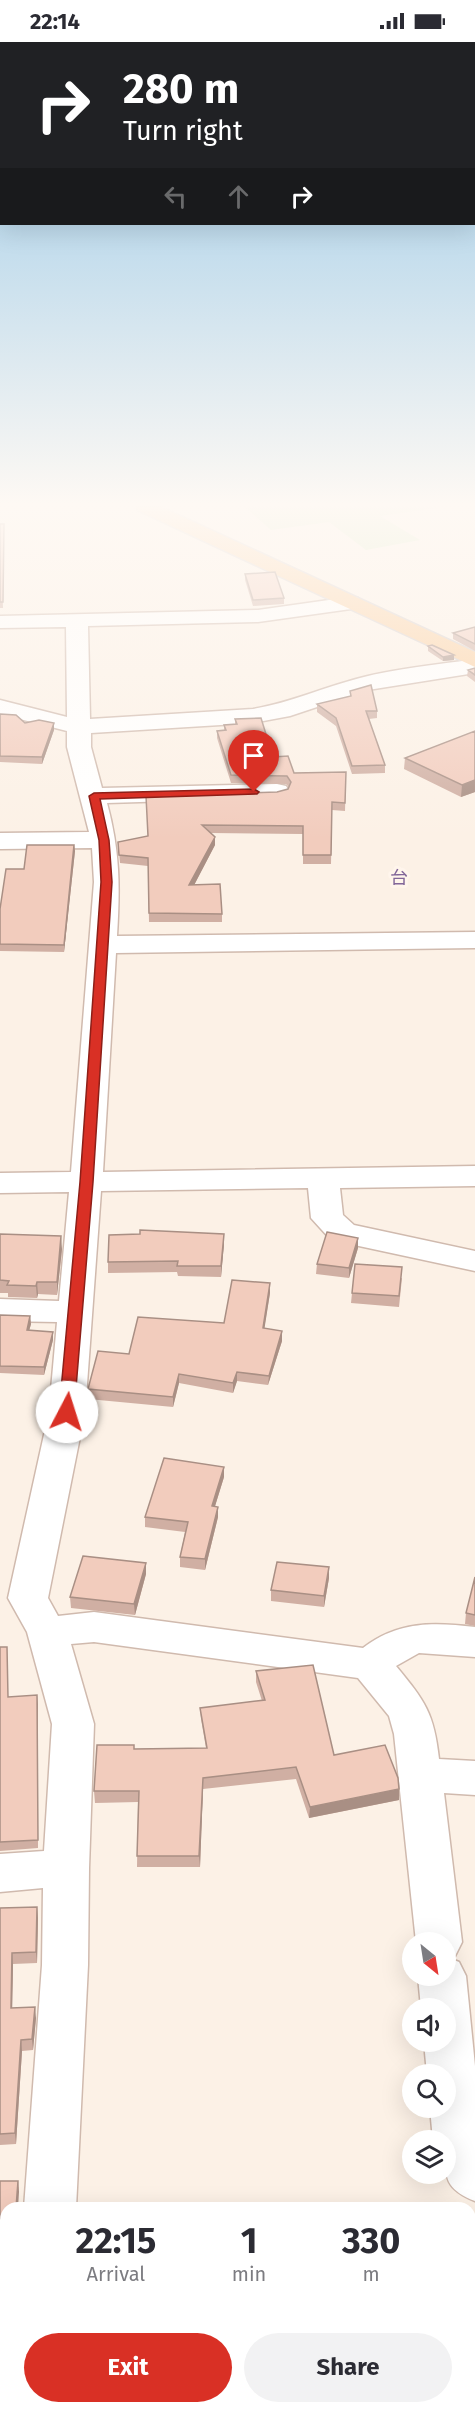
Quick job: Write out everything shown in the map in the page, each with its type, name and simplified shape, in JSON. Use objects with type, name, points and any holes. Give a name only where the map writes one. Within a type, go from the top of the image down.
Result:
[{"type":"main road","points":[[382,618],[475,660]]},
{"type":"street","points":[[0,622],[199,618]]},
{"type":"street","points":[[50,2202],[65,1965],[66,1868],[73,1724],[47,1632],[28,1598],[67,1412],[107,882],[104,840],[79,747],[78,621]]},
{"type":"street","points":[[0,707],[80,727],[253,716],[282,711],[329,693],[366,683],[475,666]]},
{"type":"street","points":[[94,796],[276,791]]},
{"type":"street","points":[[0,841],[104,840]]},
{"type":"street","points":[[101,945],[475,940]]},
{"type":"street","points":[[0,1182],[475,1176]]},
{"type":"street","points":[[323,1178],[327,1218],[343,1233],[475,1262]]},
{"type":"street","points":[[0,1310],[75,1312]]},
{"type":"street","points":[[47,1632],[94,1627],[370,1664],[408,1710],[415,1734],[437,1932]]},
{"type":"street","points":[[370,1664],[393,1645],[408,1639],[475,1642]]},
{"type":"street","points":[[419,1775],[475,1778]]},
{"type":"street","points":[[0,1873],[66,1868]]},
{"type":"street","points":[[456,2038],[459,2153],[475,2177]]},
{"type":"building","points":[[475,627],[475,644],[453,633]]},
{"type":"building","points":[[432,645],[454,655],[443,657],[428,646]]},
{"type":"building","points":[[475,668],[475,675],[468,670]]},
{"type":"building","points":[[371,685],[377,711],[366,711],[385,765],[352,766],[336,718],[317,704],[351,696],[350,691]]},
{"type":"building","points":[[0,714],[16,715],[25,723],[39,720],[54,723],[42,757],[0,756]]},
{"type":"building","points":[[261,718],[273,757],[288,756],[294,773],[346,772],[345,803],[332,802],[331,855],[303,855],[303,826],[202,825],[215,837],[189,885],[220,884],[222,914],[149,913],[148,858],[119,855],[118,842],[148,836],[146,796],[277,792],[288,789],[291,782],[287,776],[231,775],[217,731],[226,730],[224,725],[237,724],[235,719]]},
{"type":"building","points":[[475,731],[475,780],[462,785],[405,758]]},
{"type":"building","points":[[27,845],[74,845],[64,945],[0,944],[0,909],[6,869],[24,869]]},
{"type":"building","points":[[140,1230],[224,1234],[221,1266],[177,1266],[178,1261],[108,1262],[109,1235],[140,1234]]},
{"type":"building","points":[[327,1232],[358,1238],[349,1268],[317,1264]]},
{"type":"building","points":[[0,1234],[61,1236],[57,1282],[37,1282],[36,1286],[7,1285],[9,1281],[0,1280]]},
{"type":"building","points":[[355,1264],[402,1267],[399,1296],[352,1293]]},
{"type":"building","points":[[232,1280],[270,1283],[263,1328],[282,1331],[269,1376],[237,1372],[233,1383],[179,1374],[173,1397],[88,1389],[98,1351],[129,1354],[138,1317],[224,1323]]},
{"type":"building","points":[[0,1315],[30,1316],[27,1330],[53,1332],[44,1367],[0,1366]]},
{"type":"building","points":[[164,1458],[224,1467],[212,1506],[218,1507],[205,1559],[180,1557],[188,1522],[145,1517]]},
{"type":"building","points":[[83,1556],[146,1563],[134,1604],[70,1597]]},
{"type":"building","points":[[277,1562],[329,1567],[324,1596],[271,1590]]},
{"type":"building","points":[[475,1577],[475,1615],[466,1613]]},
{"type":"building","points":[[0,1647],[7,1647],[8,1697],[37,1695],[38,1840],[0,1842]]},
{"type":"building","points":[[313,1665],[334,1755],[385,1745],[398,1778],[399,1789],[310,1807],[296,1767],[203,1778],[199,1856],[137,1856],[139,1791],[94,1791],[97,1745],[134,1745],[134,1749],[207,1748],[200,1708],[265,1700],[256,1671]]},
{"type":"building","points":[[37,1907],[36,1952],[12,1953],[11,2008],[35,2007],[32,2039],[21,2040],[15,2133],[0,2134],[0,1908]]},
{"type":"building","points":[[0,2181],[18,2181],[16,2202],[0,2202]]},
{"type":"district","name":"台","points":[[399,878]]},
{"type":"route","points":[[67,1412],[107,882],[104,840],[94,796],[254,792]]}]
